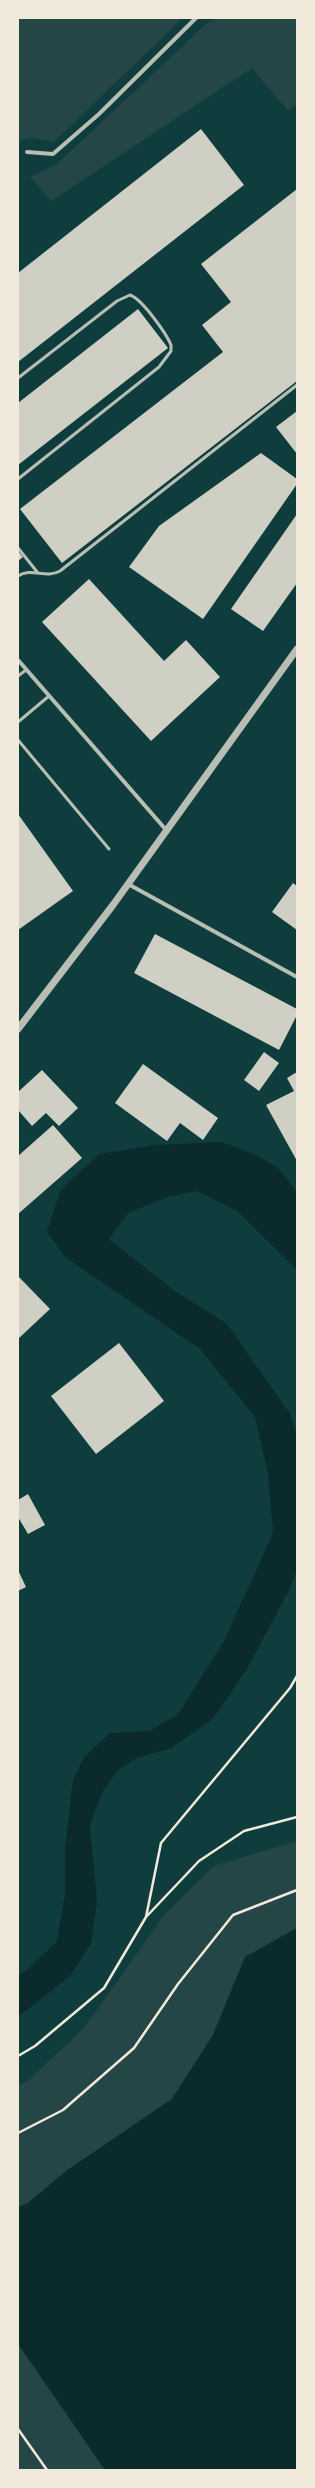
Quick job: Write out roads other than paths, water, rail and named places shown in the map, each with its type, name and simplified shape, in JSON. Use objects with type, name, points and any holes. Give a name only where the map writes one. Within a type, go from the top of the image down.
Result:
[{"type":"street","points":[[27,152],[53,154],[99,114],[196,18]]},
{"type":"street","points":[[18,1028],[128,884],[297,649]]},
{"type":"street","points":[[18,660],[167,831]]},
{"type":"street","points":[[128,884],[297,977]]},
{"type":"lane","points":[[18,378],[117,301],[130,294],[139,301],[171,345],[171,351],[159,367],[18,479]]},
{"type":"lane","points":[[18,576],[31,572],[54,575],[60,571],[297,385]]},
{"type":"lane","points":[[18,548],[38,574]]},
{"type":"lane","points":[[18,676],[26,670]]},
{"type":"lane","points":[[18,722],[49,696]]},
{"type":"lane","points":[[18,740],[109,849]]}]
